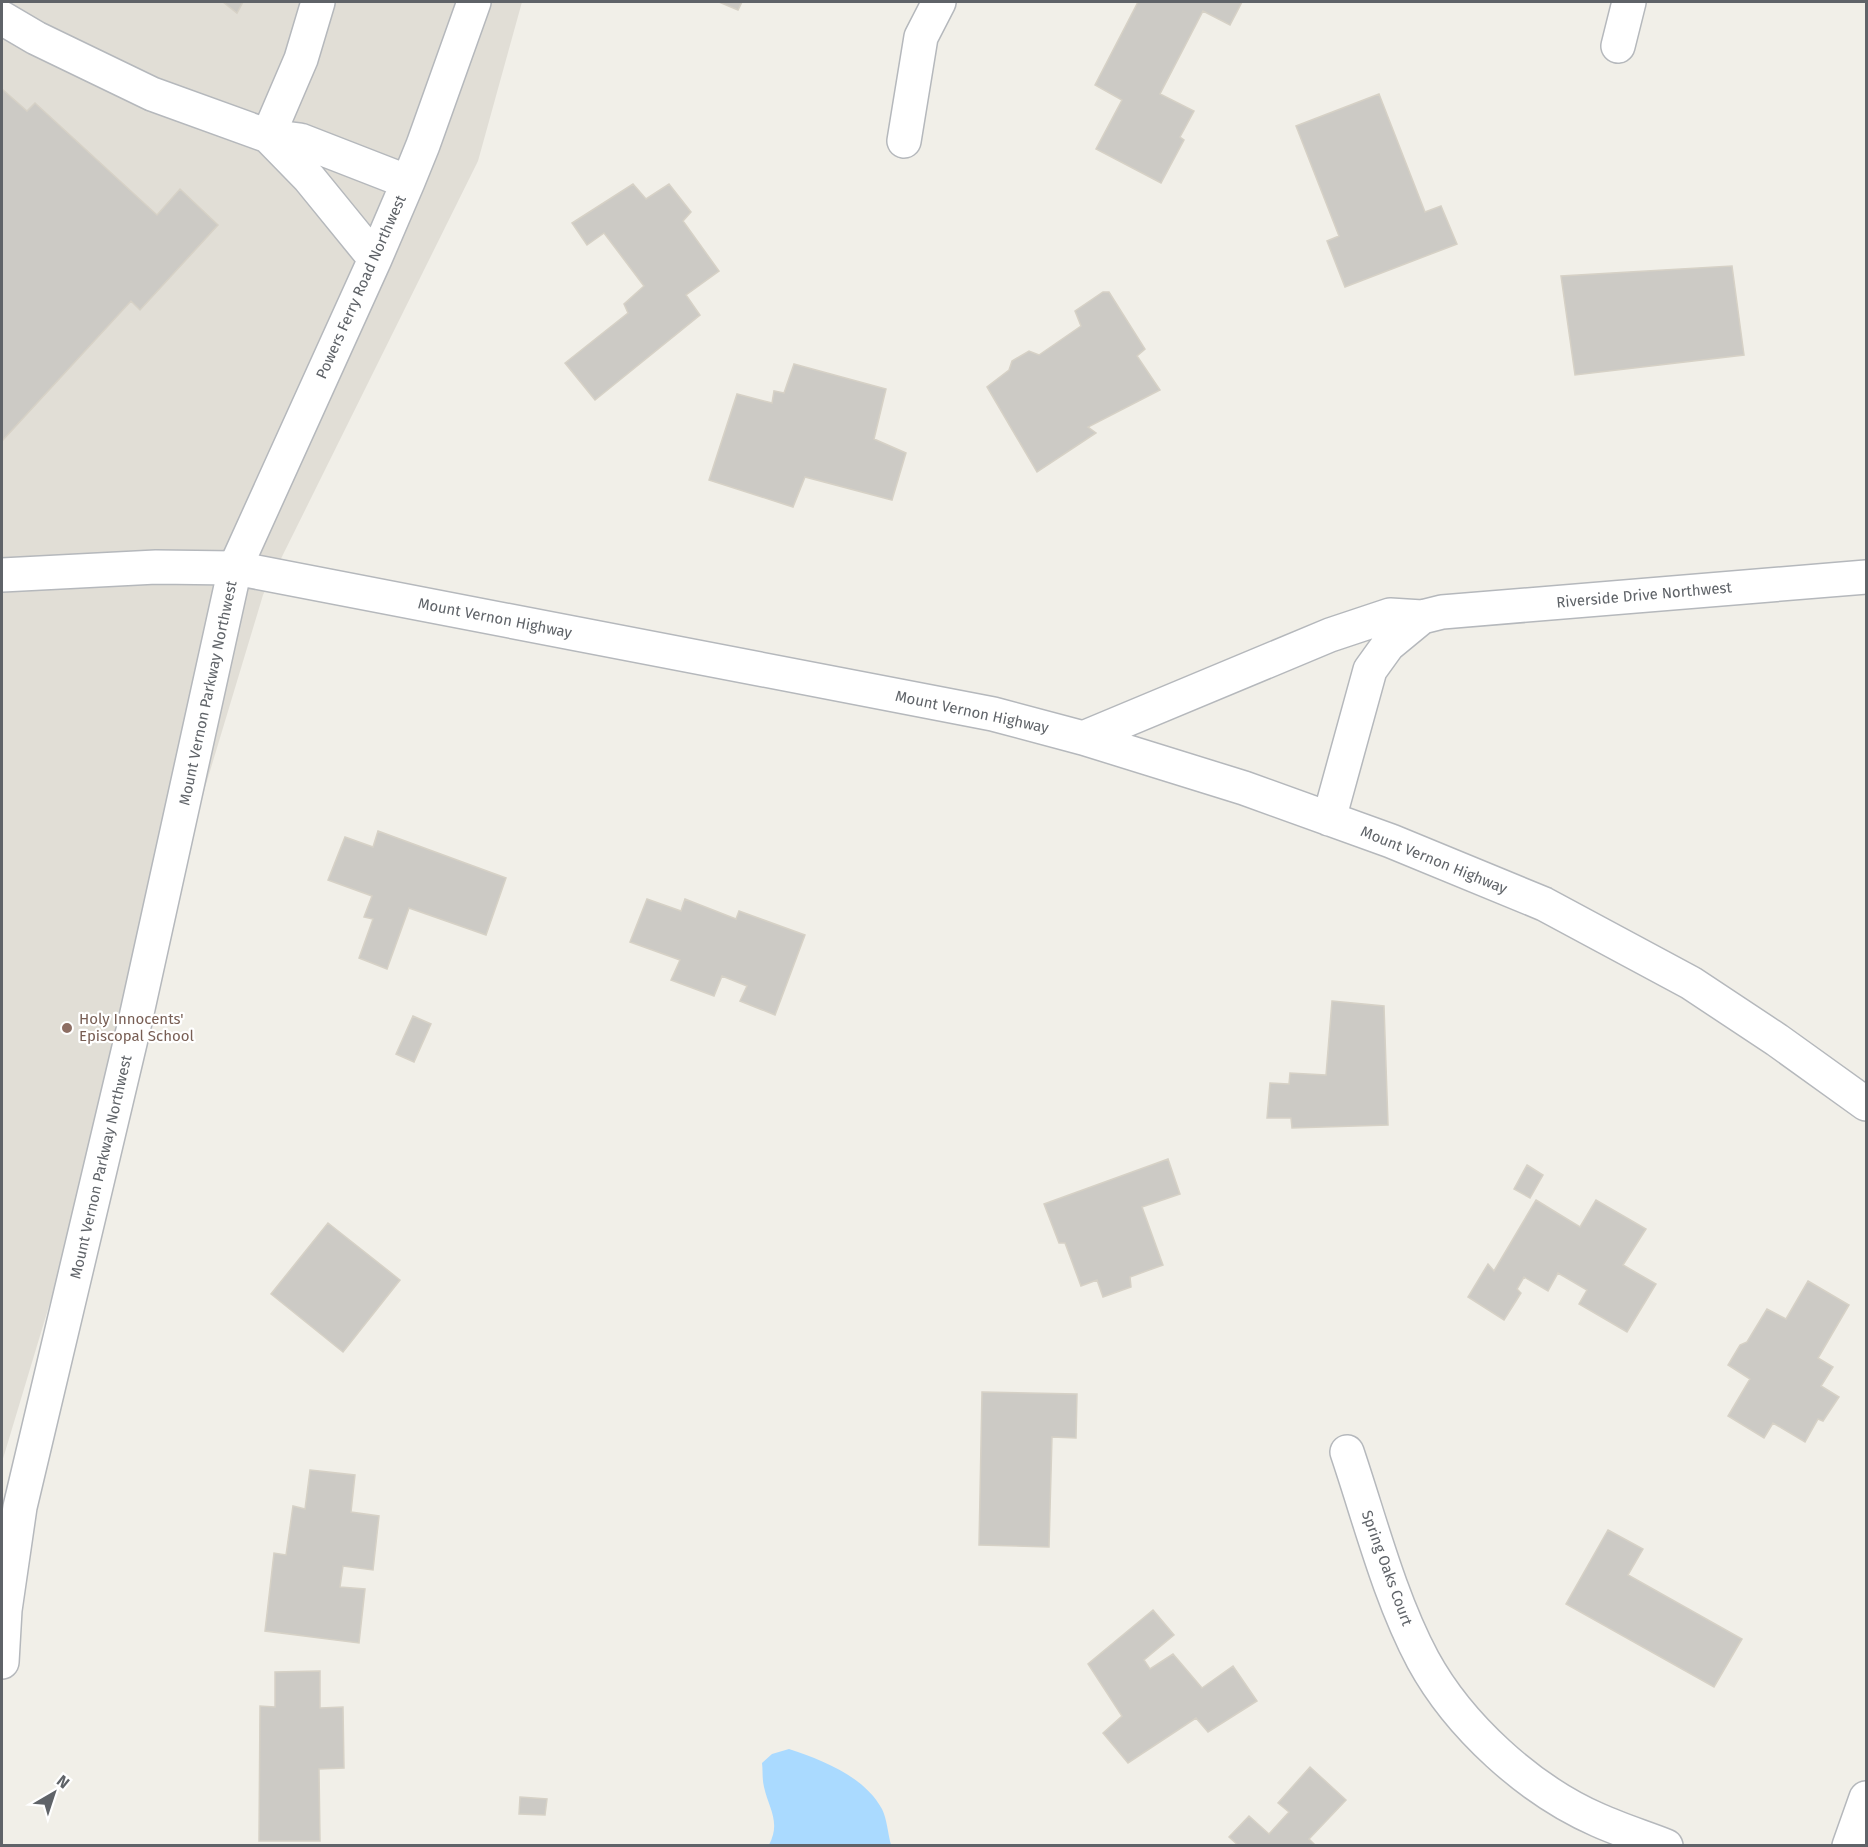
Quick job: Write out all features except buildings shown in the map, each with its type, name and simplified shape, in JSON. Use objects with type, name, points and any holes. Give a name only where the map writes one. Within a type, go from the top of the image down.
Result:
[{"type":"street","points":[[268,136],[301,59],[318,2]]},
{"type":"street","name":"Powers Ferry Road Northwest","points":[[235,568],[408,182],[474,2]]},
{"type":"street","points":[[904,141],[921,37],[939,2]]},
{"type":"street","points":[[1618,46],[1629,2]]},
{"type":"street","points":[[2,18],[36,38],[152,94],[268,136],[300,140],[408,182]]},
{"type":"street","points":[[268,136],[309,178],[375,259]]},
{"type":"street","name":"Mount Vernon Highway","points":[[2,575],[156,567],[235,568],[993,714],[1083,738],[1244,788],[1391,841],[1544,904],[1690,983],[1777,1040],[1866,1104]]},
{"type":"street","name":"Mount Vernon Parkway Northwest","points":[[2,1662],[5,1610],[20,1507],[135,1022],[235,568]]},
{"type":"street","name":"Riverside Drive Northwest","points":[[1422,617],[1442,612],[1866,577]]},
{"type":"street","points":[[1083,738],[1330,634],[1390,615],[1422,617]]},
{"type":"street","points":[[1329,819],[1370,670],[1388,645],[1422,617]]},
{"type":"street","name":"Spring Oaks Court","points":[[1347,1452],[1399,1607],[1424,1661],[1461,1715],[1507,1763],[1550,1794],[1597,1820],[1666,1845]]},
{"type":"street","points":[[1849,1845],[1866,1798]]},
{"type":"shaded area","name":"Holy Innocents' Episcopal School","points":[[2,2],[522,2],[478,161],[263,595],[2,1462]]},
{"type":"water","points":[[789,1749],[828,1764],[865,1787],[882,1809],[891,1845],[769,1845],[774,1822],[763,1784],[762,1763],[772,1754]]},
{"type":"place","name":"Holy Innocents' Episcopal School","points":[[67,1028]]}]
